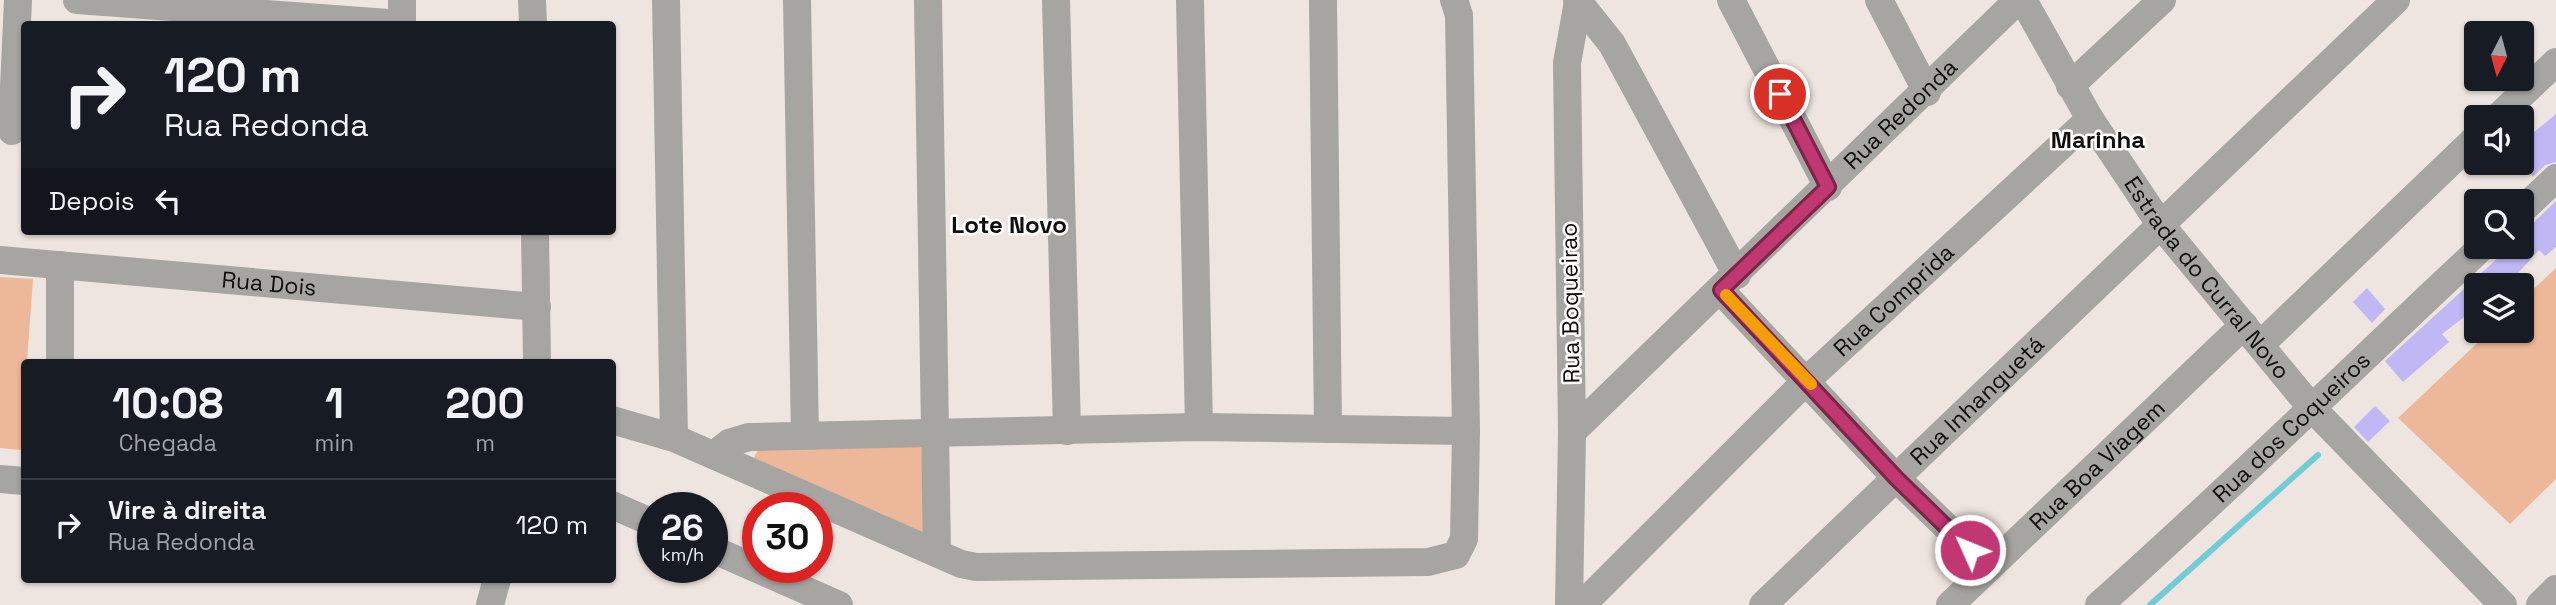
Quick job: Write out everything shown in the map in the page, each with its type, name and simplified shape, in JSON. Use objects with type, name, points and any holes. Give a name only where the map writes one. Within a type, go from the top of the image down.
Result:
[{"type":"street","points":[[12,131],[18,0]]},
{"type":"street","points":[[77,0],[361,21]]},
{"type":"street","points":[[402,0],[402,21]]},
{"type":"street","points":[[532,0],[533,21]]},
{"type":"street","points":[[666,0],[674,438]]},
{"type":"street","points":[[797,0],[805,435]]},
{"type":"street","points":[[928,0],[937,553]]},
{"type":"street","points":[[1056,0],[1067,431]]},
{"type":"street","points":[[1189,0],[1199,427]]},
{"type":"street","points":[[1323,0],[1328,429]]},
{"type":"street","points":[[616,421],[674,438],[715,454],[961,564],[995,568],[1445,559],[1456,555],[1464,539],[1466,431],[1459,15],[1454,0]]},
{"type":"street","points":[[1731,0],[1828,187]]},
{"type":"street","points":[[1879,0],[1927,92]]},
{"type":"street","name":"Rua Redonda","points":[[1572,432],[2021,0]]},
{"type":"street","name":"Estrada do Curral Novo","points":[[2021,0],[2070,86],[2160,224],[2311,406],[2503,605]]},
{"type":"street","points":[[2070,86],[2162,0]]},
{"type":"street","name":"Rua Inhanguetá","points":[[1763,605],[2396,0]]},
{"type":"street","points":[[1577,1],[1612,44],[1729,283],[1807,380],[1897,479],[1989,568]]},
{"type":"street","name":"Rua Boqueirao","points":[[1569,605],[1572,432],[1567,63],[1577,1]]},
{"type":"street","points":[[2511,105],[2556,62]]},
{"type":"street","name":"Rua Comprida","points":[[1582,605],[1807,380],[2090,118]]},
{"type":"street","name":"Rua Boa Viagem","points":[[1950,605],[2464,148]]},
{"type":"street","points":[[2534,199],[2556,178]]},
{"type":"street","points":[[536,235],[537,359]]},
{"type":"street","name":"Rua dos Coqueiros","points":[[2099,605],[2215,500],[2311,406],[2469,259]]},
{"type":"street","name":"Rua Dois","points":[[0,260],[537,307]]},
{"type":"street","points":[[60,265],[60,359]]},
{"type":"street","points":[[715,454],[737,439],[805,435],[1199,427],[1466,431]]},
{"type":"street","points":[[0,479],[21,481]]},
{"type":"street","points":[[616,507],[637,516]]},
{"type":"street","points":[[728,556],[839,605]]},
{"type":"street","points":[[490,605],[496,583]]},
{"type":"street","points":[[2540,605],[2556,589]]},
{"type":"shaded area","points":[[2556,268],[2556,479],[2510,524],[2398,418],[2477,343],[2534,343],[2534,289]]},
{"type":"shaded area","points":[[0,277],[33,279],[27,359],[21,359],[21,450],[0,448]]},
{"type":"shaded area","points":[[921,446],[927,534],[833,495],[833,492],[826,492],[752,461],[758,450]]},
{"type":"building","points":[[2556,114],[2556,162],[2545,165],[2533,177],[2531,175],[2534,175],[2534,132]]},
{"type":"building","points":[[2556,201],[2556,247],[2545,256],[2539,250],[2534,255],[2534,222]]},
{"type":"building","points":[[2497,259],[2531,259],[2518,273],[2481,273]]},
{"type":"building","points":[[2367,288],[2385,309],[2372,323],[2353,302]]},
{"type":"building","points":[[2464,289],[2464,317],[2442,334],[2449,342],[2403,382],[2385,361]]},
{"type":"building","points":[[2375,406],[2390,421],[2368,442],[2354,427]]},
{"type":"waterway","points":[[2150,605],[2318,455]]},
{"type":"slow traffic","points":[[1726,295],[1811,384]]},
{"type":"district","name":"Marinha","points":[[2098,140]]},
{"type":"district","name":"Lote Novo","points":[[1009,225]]},
{"type":"route","points":[[1780,94],[1828,187],[1721,290],[1897,479],[1970,550]]}]
